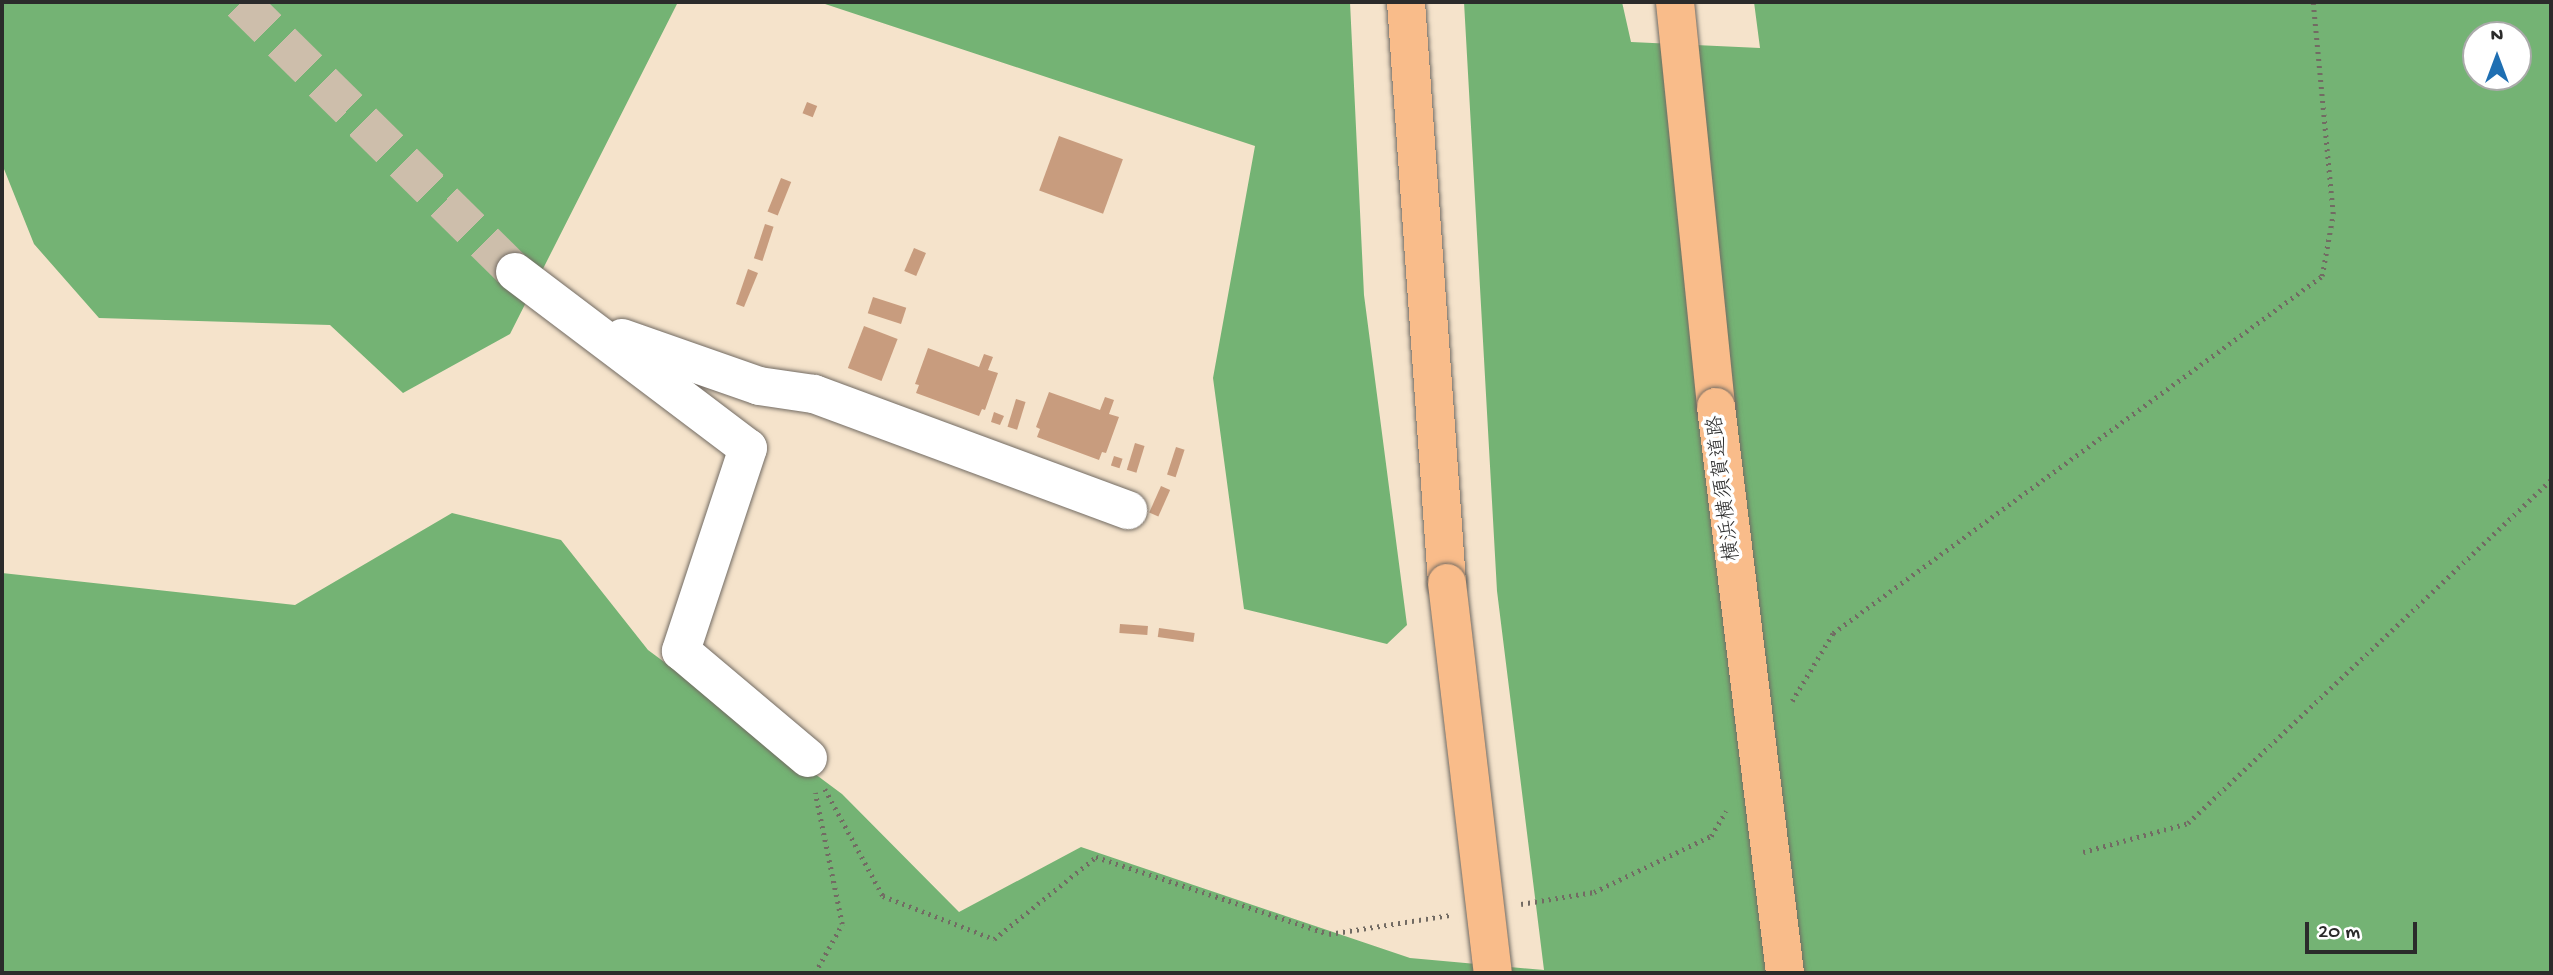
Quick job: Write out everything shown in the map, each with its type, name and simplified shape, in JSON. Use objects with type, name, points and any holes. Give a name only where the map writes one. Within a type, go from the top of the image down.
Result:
[{"type":"highway","points":[[1406,2],[1447,583],[1493,973]]},
{"type":"highway","name":"横浜横須賀道路","points":[[1675,2],[1716,407],[1785,973]]},
{"type":"lane","points":[[515,272],[748,448],[681,650],[808,758]]},
{"type":"lane","points":[[590,327],[759,386],[814,394],[1128,510]]},
{"type":"path","points":[[1790,705],[1833,633],[2322,276],[2333,214],[2313,2]]},
{"type":"path","points":[[2083,852],[2188,823],[2551,480]]},
{"type":"path","points":[[808,758],[883,896],[994,939],[1096,857],[1329,934],[1462,913]]},
{"type":"path","points":[[808,758],[842,924],[815,973]]},
{"type":"path","points":[[1514,905],[1594,892],[1711,836],[1733,800]]},
{"type":"green space","points":[[2,2],[678,2],[510,334],[403,393],[330,325],[99,318],[34,244],[2,164]]},
{"type":"green space","points":[[819,2],[1350,2],[1364,295],[1407,625],[1387,644],[1244,609],[1213,378],[1255,146]]},
{"type":"green space","points":[[1464,2],[1622,2],[1631,42],[1760,48],[1754,2],[2551,2],[2551,973],[2,973],[2,573],[295,605],[452,513],[561,540],[648,650],[842,794],[959,912],[1081,847],[1410,958],[1544,970],[1497,591]]},
{"type":"building","points":[[807,102],[817,106],[813,117],[803,113]]},
{"type":"building","points":[[1059,136],[1123,159],[1103,214],[1039,191]]},
{"type":"building","points":[[781,178],[791,182],[778,215],[768,211]]},
{"type":"building","points":[[765,224],[774,227],[762,261],[754,258]]},
{"type":"building","points":[[914,248],[926,253],[916,276],[904,271]]},
{"type":"building","points":[[748,269],[758,273],[744,307],[736,304]]},
{"type":"building","points":[[873,297],[906,308],[901,324],[868,313]]},
{"type":"building","points":[[864,326],[898,339],[881,381],[848,368]]},
{"type":"building","points":[[928,348],[979,367],[984,354],[993,357],[988,370],[998,373],[985,410],[982,409],[979,416],[916,393],[919,385],[915,384]]},
{"type":"building","points":[[1049,392],[1100,410],[1105,397],[1114,400],[1109,414],[1119,417],[1106,453],[1102,452],[1099,460],[1037,437],[1040,429],[1036,427]]},
{"type":"building","points":[[1016,399],[1026,402],[1017,430],[1008,427]]},
{"type":"building","points":[[994,412],[1004,416],[1000,425],[991,422]]},
{"type":"building","points":[[1135,443],[1145,446],[1136,473],[1127,470]]},
{"type":"building","points":[[1176,447],[1185,450],[1176,477],[1167,475]]},
{"type":"building","points":[[1114,456],[1123,459],[1119,468],[1111,466]]},
{"type":"building","points":[[1161,486],[1170,490],[1158,517],[1149,512]]},
{"type":"building","points":[[1120,624],[1148,626],[1147,635],[1119,633]]},
{"type":"building","points":[[1159,628],[1195,633],[1193,642],[1158,637]]},
{"type":"tunnel","points":[[241,2],[515,272]]}]
